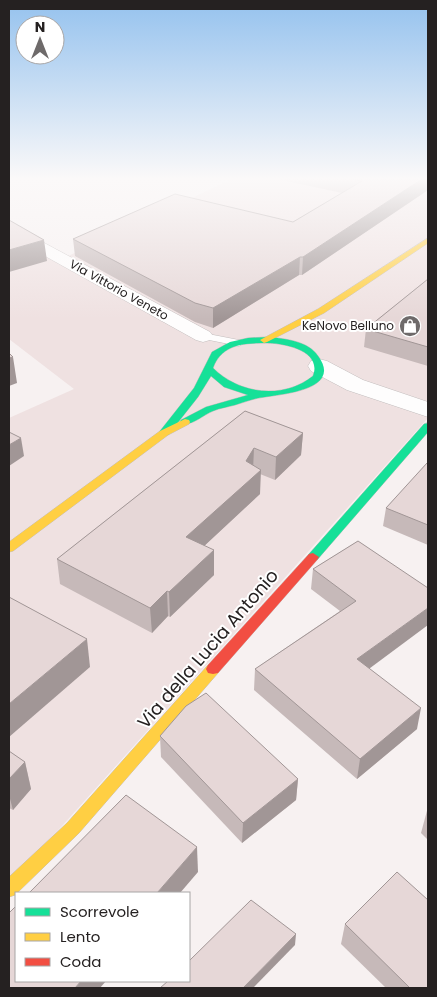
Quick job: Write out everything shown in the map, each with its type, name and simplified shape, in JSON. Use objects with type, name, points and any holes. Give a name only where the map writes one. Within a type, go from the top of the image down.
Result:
[{"type":"main road","points":[[264,340],[321,311],[428,240]]},
{"type":"main road","points":[[210,370],[216,379],[228,387],[244,392],[279,394],[296,390],[312,368],[313,331],[321,311]]},
{"type":"main road","points":[[164,433],[189,402],[210,370],[211,360],[218,352],[239,343],[264,340],[282,342],[298,346],[312,368]]},
{"type":"main road","points":[[9,548],[164,433],[209,409],[261,394]]},
{"type":"main road","name":"Via della Lucia Antonio","points":[[9,889],[74,828],[428,426]]},
{"type":"street","name":"Via Vittorio Veneto","points":[[9,229],[203,336]]},
{"type":"street","points":[[312,368],[354,385],[428,410]]},
{"type":"lane","points":[[203,336],[239,343]]},
{"type":"lane","points":[[203,336],[218,352]]},
{"type":"shaded area","points":[[9,226],[64,258],[133,226],[428,226],[428,418],[62,826],[9,882],[9,418],[74,389],[9,339]]},
{"type":"building","points":[[9,226],[19,226],[44,240],[9,250]]},
{"type":"building","points":[[104,226],[351,226],[303,257],[213,308],[195,303],[73,239]]},
{"type":"building","points":[[428,279],[428,347],[366,329]]},
{"type":"building","points":[[245,411],[303,433],[276,457],[254,448],[246,461],[261,470],[186,537],[214,550],[150,608],[57,559]]},
{"type":"building","points":[[9,432],[21,438],[9,445]]},
{"type":"building","points":[[428,464],[428,525],[386,508]]},
{"type":"building","points":[[358,541],[428,588],[428,608],[357,659],[421,708],[360,759],[255,669],[356,601],[313,569]]},
{"type":"building","points":[[9,597],[87,639],[9,704]]},
{"type":"building","points":[[206,693],[298,779],[243,823],[160,736],[186,706]]},
{"type":"building","points":[[9,751],[25,762],[9,779]]},
{"type":"building","points":[[126,795],[197,847],[158,892],[30,892]]},
{"type":"building","points":[[397,872],[428,900],[428,988],[410,988],[345,924]]},
{"type":"building","points":[[251,900],[296,934],[243,988],[160,988],[167,982],[190,982],[190,960]]},
{"type":"building","points":[[15,907],[15,982],[80,982],[75,988],[9,988],[9,913]]},
{"type":"traffic: fast","points":[[164,433],[199,389],[215,354],[226,346],[255,340],[290,343],[310,352],[315,357],[319,367],[319,374],[312,382],[293,390],[259,394],[227,385],[210,370]]},
{"type":"traffic: fast","points":[[185,422],[209,409],[260,395]]},
{"type":"traffic: fast","points":[[313,557],[428,426]]},
{"type":"traffic: slow","points":[[264,340],[321,311],[428,240]]},
{"type":"traffic: slow","points":[[9,548],[164,433],[185,422]]},
{"type":"traffic: slow","points":[[9,889],[73,828],[213,669]]},
{"type":"traffic: jam","points":[[213,669],[313,557]]},
{"type":"place","name":"KeNovo Belluno","points":[[410,326]]}]
